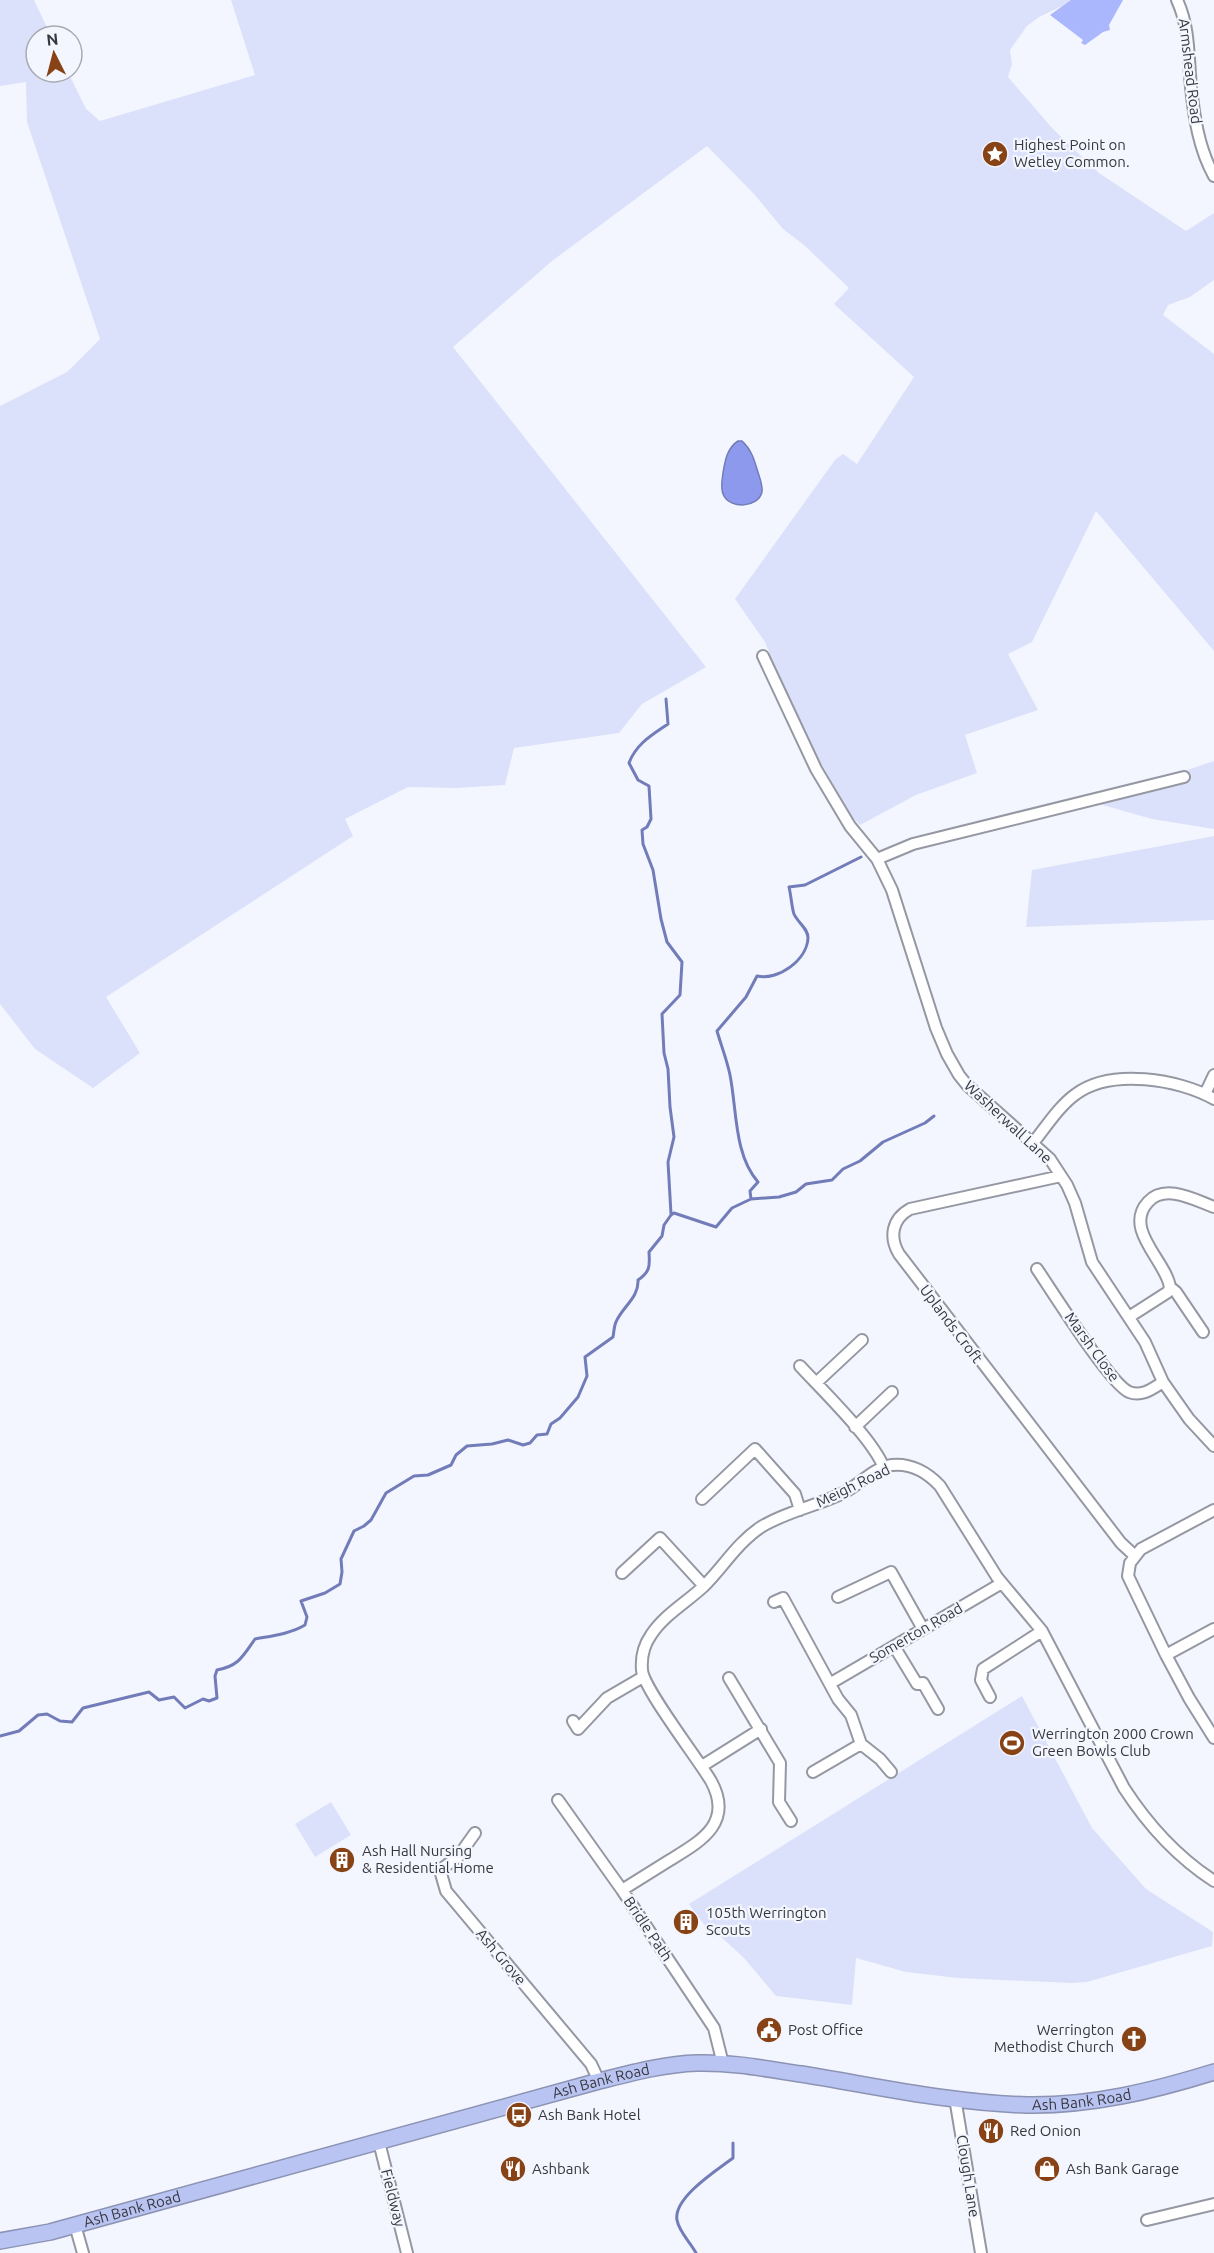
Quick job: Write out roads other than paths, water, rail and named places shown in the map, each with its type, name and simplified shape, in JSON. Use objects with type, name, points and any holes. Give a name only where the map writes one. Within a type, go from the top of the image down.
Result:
[{"type":"highway","name":"Ash Bank Road","points":[[0,2241],[50,2232],[599,2081],[644,2069],[676,2064],[723,2064],[955,2098],[1027,2105],[1073,2103],[1131,2095],[1214,2072]]},
{"type":"street","name":"Armshead Road","points":[[1177,0],[1187,27],[1191,88],[1201,144],[1214,176]]},
{"type":"street","name":"Washerwall Lane","points":[[763,656],[816,768],[850,826],[877,859],[892,890],[936,1028],[947,1054],[967,1085],[1050,1159],[1075,1203],[1092,1262],[1145,1342],[1163,1382],[1189,1419],[1214,1446]]},
{"type":"street","points":[[877,859],[913,844],[1184,777]]},
{"type":"street","points":[[1033,1143],[1068,1100],[1082,1090],[1100,1082],[1120,1080],[1166,1082],[1185,1086],[1209,1096],[1214,1075]]},
{"type":"street","name":"Uplands Croft","points":[[1061,1176],[915,1208],[905,1212],[898,1220],[893,1229],[893,1240],[898,1254],[987,1372],[1121,1542],[1135,1556]]},
{"type":"street","points":[[1203,1332],[1176,1292],[1170,1287],[1142,1230],[1140,1221],[1143,1208],[1151,1199],[1169,1193],[1214,1207]]},
{"type":"street","name":"Marsh Close","points":[[1037,1269],[1097,1357],[1121,1387],[1131,1393],[1142,1393],[1163,1382]]},
{"type":"street","points":[[1129,1317],[1168,1292],[1170,1287]]},
{"type":"street","points":[[816,1383],[862,1340]]},
{"type":"street","points":[[800,1366],[855,1427],[880,1458],[884,1468]]},
{"type":"street","points":[[855,1427],[892,1392]]},
{"type":"street","points":[[702,1499],[755,1449],[795,1494],[800,1510]]},
{"type":"street","name":"Meigh Road","points":[[643,1677],[642,1656],[652,1633],[669,1615],[704,1586],[761,1527],[833,1498],[884,1468],[894,1465],[908,1466],[923,1472],[935,1481],[1002,1583],[1042,1631],[1124,1788],[1136,1806],[1178,1853],[1214,1881]]},
{"type":"street","points":[[1214,1510],[1146,1546],[1135,1556],[1128,1570],[1130,1585],[1189,1698],[1214,1738]]},
{"type":"street","points":[[622,1573],[660,1538],[704,1586]]},
{"type":"street","points":[[838,1597],[891,1572],[923,1629]]},
{"type":"street","name":"Somerton Road","points":[[831,1683],[1002,1583]]},
{"type":"street","points":[[774,1602],[783,1598],[838,1699],[851,1715],[861,1744],[880,1759],[891,1772]]},
{"type":"street","points":[[1166,1655],[1214,1629]]},
{"type":"street","points":[[990,1697],[981,1680],[983,1669],[1042,1631]]},
{"type":"street","points":[[894,1646],[917,1684],[922,1683],[938,1709]]},
{"type":"street","points":[[573,1721],[578,1729],[608,1698],[643,1677],[702,1766],[717,1795],[718,1810],[712,1828],[700,1841],[622,1890]]},
{"type":"street","points":[[729,1678],[780,1764],[779,1802],[791,1821]]},
{"type":"street","points":[[702,1766],[761,1729]]},
{"type":"street","points":[[813,1772],[861,1744]]},
{"type":"street","name":"Bridle Path","points":[[558,1800],[622,1890],[714,2028],[723,2064]]},
{"type":"street","name":"Ash Grove","points":[[474,1833],[458,1857],[440,1870],[446,1891],[591,2064],[599,2081]]},
{"type":"street","name":"Clough Lane","points":[[955,2098],[981,2253]]},
{"type":"street","name":"Fieldway","points":[[379,2142],[407,2253]]},
{"type":"street","points":[[1147,2220],[1214,2204]]},
{"type":"street","points":[[75,2225],[83,2253]]},
{"type":"waterway","points":[[666,699],[668,724],[640,745],[629,763],[638,780],[649,786],[651,819],[647,827],[642,830],[643,844],[653,870],[667,942],[682,962],[680,995],[662,1014],[674,1137],[668,1162],[671,1214]]},
{"type":"waterway","points":[[751,1199],[750,1191],[758,1182],[750,1171],[740,1146],[730,1075],[717,1031],[746,997],[757,976],[765,977],[782,972],[803,954],[808,934],[794,914],[789,887],[805,885],[861,857]]},
{"type":"waterway","points":[[671,1215],[674,1213],[716,1227],[732,1208],[751,1199],[779,1197],[796,1192],[806,1184],[832,1180],[843,1169],[860,1161],[883,1142],[925,1123],[934,1116]]},
{"type":"waterway","points":[[0,1736],[19,1731],[38,1715],[47,1714],[60,1721],[72,1722],[83,1708],[149,1692],[159,1700],[174,1697],[185,1708],[203,1699],[209,1701],[217,1698],[215,1676],[217,1670],[236,1663],[255,1639],[287,1633],[305,1625],[307,1617],[301,1601],[325,1593],[340,1584],[341,1559],[354,1531],[371,1520],[386,1493],[414,1476],[428,1475],[451,1465],[456,1455],[467,1446],[508,1440],[523,1445],[530,1443],[537,1435],[547,1434],[551,1424],[560,1418],[578,1397],[587,1376],[585,1357],[613,1337],[619,1317],[636,1292],[638,1280],[648,1268],[649,1252],[662,1236],[664,1225],[671,1215]]},
{"type":"waterway","points":[[696,2253],[680,2229],[677,2220],[678,2212],[682,2203],[697,2185],[733,2158],[733,2143]]},
{"type":"place","name":"Highest Point on Wetley Common.","points":[[995,154]]},
{"type":"place","name":"Werrington 2000 Crown Green Bowls Club","points":[[1012,1743]]},
{"type":"place","name":"Ash Hall Nursing & Residential Home","points":[[342,1860]]},
{"type":"place","name":"105th Werrington Scouts","points":[[686,1922]]},
{"type":"place","name":"Post Office","points":[[769,2030]]},
{"type":"place","name":"Werrington Methodist Church","points":[[1134,2039]]},
{"type":"place","name":"Ash Bank Hotel","points":[[519,2115]]},
{"type":"place","name":"Red Onion","points":[[991,2131]]},
{"type":"place","name":"Ashbank","points":[[513,2169]]},
{"type":"place","name":"Ash Bank Garage","points":[[1047,2169]]}]
